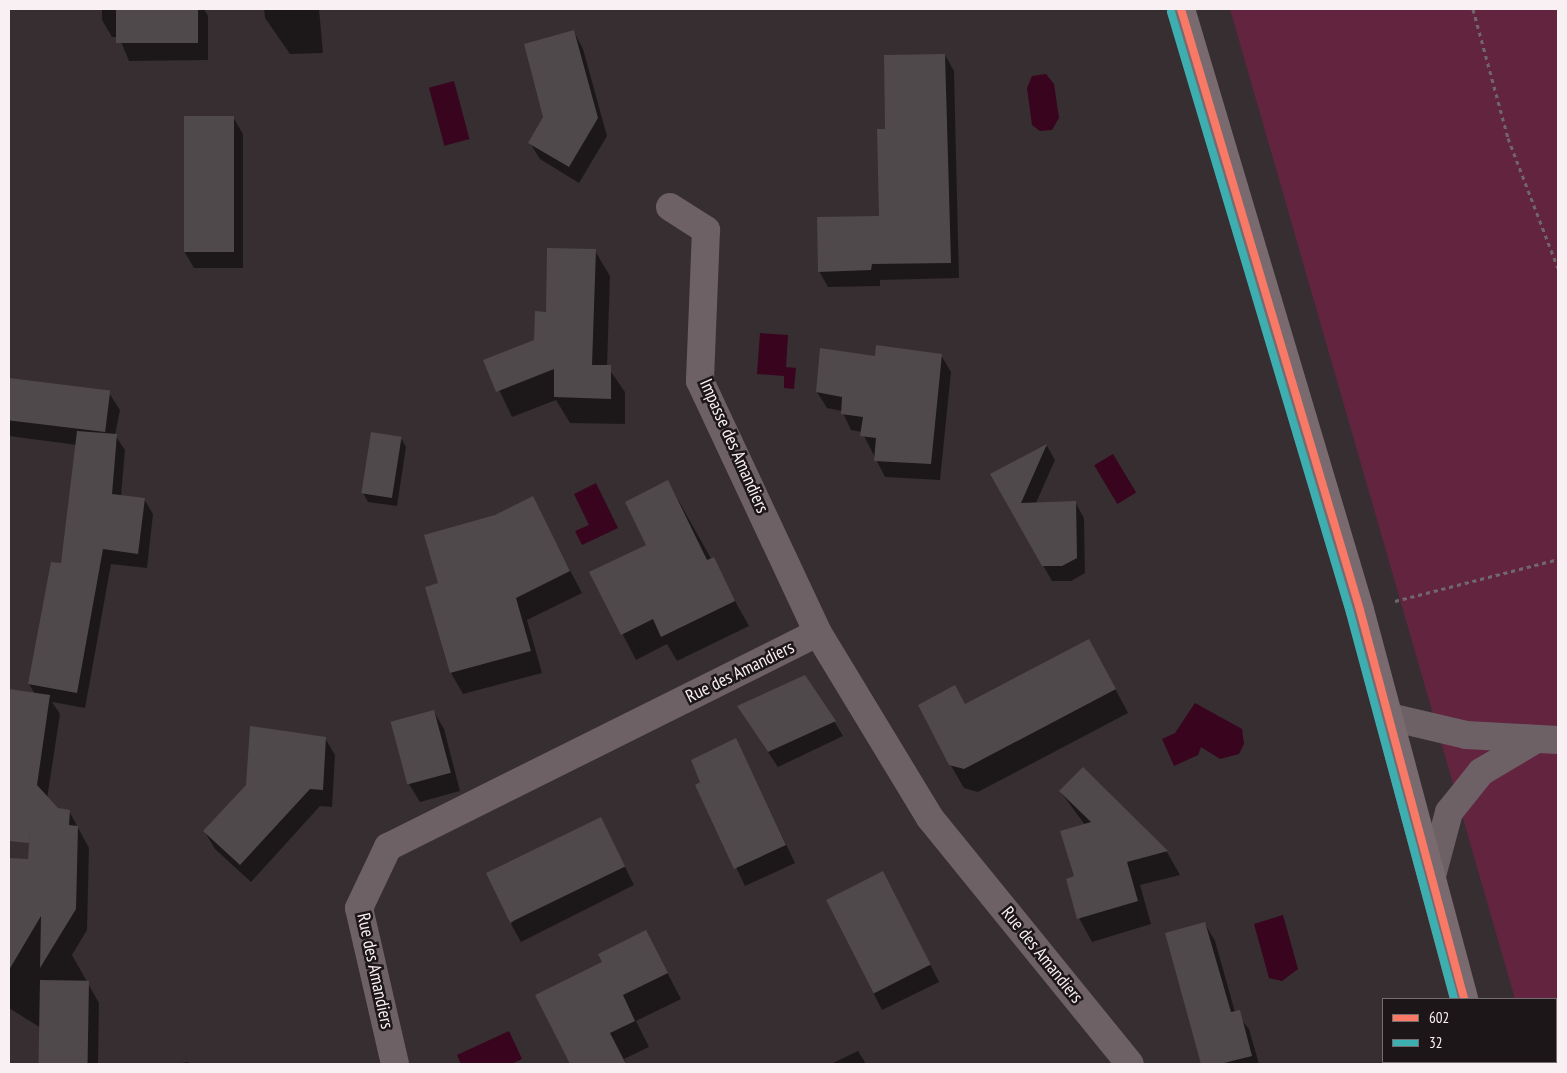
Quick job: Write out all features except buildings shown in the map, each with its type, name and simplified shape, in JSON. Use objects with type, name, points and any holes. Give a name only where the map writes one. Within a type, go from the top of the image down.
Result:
[{"type":"main road","points":[[1181,9],[1360,610],[1464,998]]},
{"type":"street","name":"Impasse des Amandiers","points":[[670,207],[706,230],[700,381],[818,633]]},
{"type":"street","name":"Rue des Amandiers","points":[[395,1064],[359,908],[388,847],[818,633],[930,818],[1130,1064]]},
{"type":"street","points":[[1390,717],[1466,735],[1547,740]]},
{"type":"street","points":[[1432,876],[1449,812],[1481,772],[1547,740]]},
{"type":"path","points":[[1473,9],[1508,138],[1558,268]]},
{"type":"path","points":[[1360,610],[1558,559]]},
{"type":"shaded area","points":[[1230,9],[1558,9],[1558,1064],[1533,1064],[1557,1063],[1557,998],[1515,998]]},
{"type":"shaded area","points":[[1046,74],[1054,84],[1059,118],[1052,130],[1040,131],[1032,125],[1027,88],[1032,76]]},
{"type":"shaded area","points":[[454,81],[470,139],[444,146],[429,88]]},
{"type":"shaded area","points":[[760,333],[788,335],[786,367],[796,368],[794,389],[784,388],[784,376],[757,374]]},
{"type":"shaded area","points":[[1113,454],[1136,493],[1117,504],[1094,465]]},
{"type":"shaded area","points":[[596,483],[618,528],[582,545],[575,531],[589,525],[574,494]]},
{"type":"shaded area","points":[[1195,703],[1242,729],[1244,744],[1239,754],[1220,759],[1201,747],[1198,755],[1174,766],[1162,739],[1175,733]]},
{"type":"shaded area","points":[[1283,915],[1298,969],[1282,981],[1269,978],[1254,924]]},
{"type":"shaded area","points":[[509,1031],[522,1059],[511,1064],[461,1064],[457,1055]]},
{"type":"transit line","name":"602","points":[[1181,9],[1360,610],[1464,998]]},
{"type":"transit line","name":"32","points":[[1171,12],[1350,613],[1454,998]]}]
